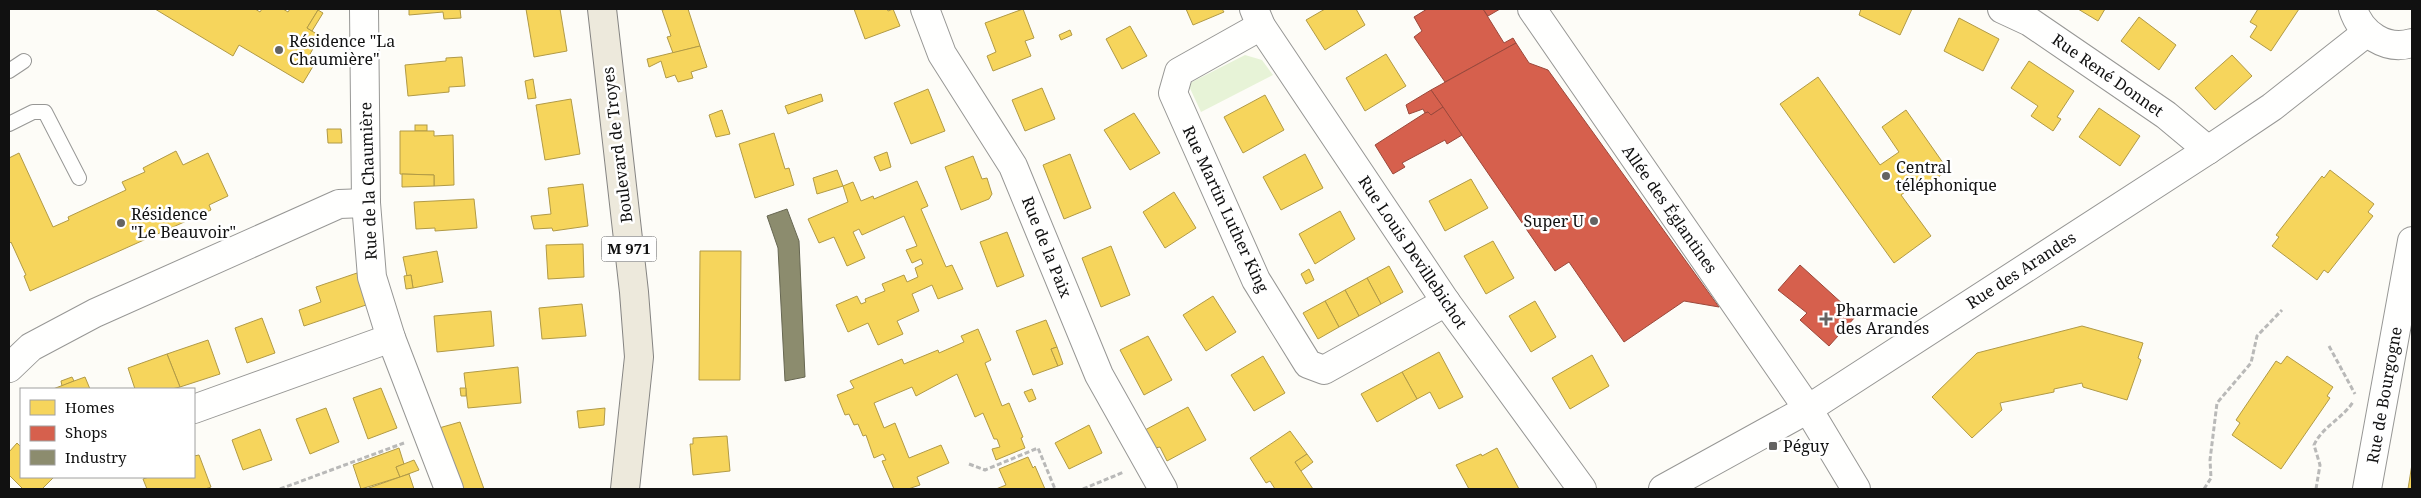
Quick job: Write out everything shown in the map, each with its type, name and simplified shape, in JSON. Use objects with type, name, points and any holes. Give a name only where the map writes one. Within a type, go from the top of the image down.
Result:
[{"type":"main road","name":"Boulevard de Troyes","points":[[602,9],[640,357],[625,489]]},
{"type":"street","name":"Rue de la Chaumière","points":[[364,9],[366,203],[372,277],[391,338],[449,489]]},
{"type":"street","name":"Rue de la Paix","points":[[925,9],[942,54],[1013,166],[1099,375],[1163,489]]},
{"type":"street","name":"Allée des Églantines","points":[[1532,9],[1808,409],[1856,489]]},
{"type":"street","name":"Rue René Donnet","points":[[2002,9],[2030,22],[2150,104],[2208,150]]},
{"type":"street","points":[[2354,9],[2366,33],[2378,41],[2392,45],[2412,43]]},
{"type":"street","name":"Rue Louis Devillebichot","points":[[1257,18],[1446,302],[1582,489]]},
{"type":"street","name":"Rue Martin Luther King","points":[[1257,18],[1179,72],[1173,93],[1256,280],[1308,364],[1324,370],[1446,302]]},
{"type":"street","name":"Rue des Arandes","points":[[1663,489],[1808,409],[2208,150],[2272,106],[2366,33]]},
{"type":"street","points":[[9,368],[31,346],[95,313],[339,204],[366,203]]},
{"type":"street","name":"Rue de Bourgogne","points":[[2367,489],[2412,241]]},
{"type":"street","points":[[195,409],[391,338]]},
{"type":"lane","points":[[9,71],[24,61]]},
{"type":"lane","points":[[9,124],[33,112],[45,112],[78,178]]},
{"type":"path","points":[[2204,489],[2211,478],[2217,403],[2251,363],[2257,336],[2282,310]]},
{"type":"path","points":[[2316,489],[2320,465],[2314,445],[2317,438],[2349,409],[2356,397],[2329,346]]},
{"type":"path","points":[[280,489],[429,434]]},
{"type":"path","points":[[969,464],[984,470],[1038,448],[1055,489]]},
{"type":"path","points":[[1083,489],[1147,462]]},
{"type":"green space","points":[[1245,55],[1262,60],[1273,75],[1201,112],[1188,84]]},
{"type":"building: Homes","name":"Résidence \"La Chaumière\"","points":[[155,9],[255,9],[260,12],[262,9],[283,9],[288,12],[290,9],[315,9],[318,10],[307,28],[320,36],[310,54],[318,58],[303,83],[239,45],[233,56]]},
{"type":"building: Homes","points":[[409,9],[460,9],[461,18],[444,19],[443,12],[409,15]]},
{"type":"building: Homes","points":[[526,9],[560,9],[567,51],[534,57]]},
{"type":"building: Homes","points":[[688,9],[700,46],[673,53],[667,37],[671,36],[662,10]]},
{"type":"building: Homes","points":[[854,9],[887,9],[888,11],[893,9],[900,26],[865,39]]},
{"type":"building: Homes","points":[[1023,9],[1034,38],[1025,41],[1031,56],[993,71],[987,56],[996,52],[985,23]]},
{"type":"building: Homes","points":[[1186,9],[1222,9],[1224,12],[1193,25]]},
{"type":"building: Homes","points":[[1325,9],[1356,9],[1365,25],[1325,50],[1306,20]]},
{"type":"building: Homes","points":[[1861,9],[1912,9],[1900,35],[1859,15]]},
{"type":"building: Homes","points":[[2078,9],[2105,9],[2098,21]]},
{"type":"building: Homes","points":[[2258,9],[2299,9],[2271,51],[2250,37],[2257,26],[2250,22]]},
{"type":"building: Homes","points":[[318,10],[323,13],[312,31],[307,28]]},
{"type":"building: Homes","points":[[2139,17],[2176,45],[2159,70],[2121,41]]},
{"type":"building: Homes","points":[[1959,18],[1999,39],[1983,71],[1944,51]]},
{"type":"building: Homes","points":[[1130,26],[1147,56],[1122,69],[1106,39]]},
{"type":"building: Homes","points":[[1070,30],[1072,35],[1061,40],[1059,35]]},
{"type":"building: Homes","points":[[700,46],[707,67],[691,72],[693,78],[678,82],[675,75],[666,78],[661,61],[649,67],[647,59]]},
{"type":"building: Homes","points":[[1386,54],[1406,86],[1365,111],[1346,78]]},
{"type":"building: Homes","points":[[2232,55],[2252,76],[2215,110],[2195,88]]},
{"type":"building: Homes","points":[[462,57],[465,86],[449,87],[449,92],[408,96],[405,65],[446,61],[446,58]]},
{"type":"building: Homes","points":[[2029,61],[2074,91],[2057,117],[2061,119],[2053,131],[2031,116],[2038,106],[2011,88]]},
{"type":"building: Homes","name":"Central téléphonique","points":[[1818,77],[1880,165],[1899,152],[1882,127],[1906,110],[1948,170],[1924,187],[1920,181],[1901,195],[1931,236],[1894,263],[1780,104]]},
{"type":"building: Homes","points":[[533,79],[536,98],[528,99],[525,81]]},
{"type":"building: Homes","points":[[1042,88],[1055,119],[1025,131],[1012,100]]},
{"type":"building: Homes","points":[[928,89],[945,131],[911,144],[894,103]]},
{"type":"building: Homes","points":[[821,94],[823,101],[788,114],[785,106]]},
{"type":"building: Homes","points":[[1265,95],[1284,130],[1243,153],[1224,117]]},
{"type":"building: Homes","points":[[571,99],[580,154],[545,160],[536,105]]},
{"type":"building: Homes","points":[[2099,108],[2140,136],[2120,166],[2079,137]]},
{"type":"building: Homes","points":[[722,110],[730,134],[716,137],[709,115]]},
{"type":"building: Homes","points":[[1134,113],[1160,153],[1130,170],[1104,130]]},
{"type":"building: Homes","points":[[415,125],[427,125],[427,131],[415,131]]},
{"type":"building: Homes","points":[[327,129],[341,129],[342,143],[328,143]]},
{"type":"building: Homes","points":[[400,131],[434,131],[434,136],[453,135],[454,185],[434,186],[434,175],[400,174]]},
{"type":"building: Homes","points":[[774,133],[785,169],[789,168],[794,185],[755,198],[739,144]]},
{"type":"building: Homes","name":"Résidence \"Le Beauvoir\"","points":[[176,151],[183,165],[208,153],[228,196],[209,205],[211,210],[30,291],[24,276],[26,275],[11,242],[9,244],[9,158],[19,153],[53,227],[69,220],[68,217],[126,190],[122,182],[145,172],[143,168]]},
{"type":"building: Homes","points":[[887,152],[891,167],[880,171],[874,157]]},
{"type":"building: Homes","points":[[1070,154],[1091,208],[1064,219],[1043,165]]},
{"type":"building: Homes","points":[[1305,154],[1323,188],[1281,210],[1263,177]]},
{"type":"building: Homes","points":[[973,156],[982,179],[987,178],[992,194],[989,199],[961,210],[945,167]]},
{"type":"building: Homes","points":[[837,170],[843,186],[817,194],[813,178]]},
{"type":"building: Homes","points":[[2330,170],[2374,204],[2368,212],[2373,216],[2328,273],[2324,270],[2317,280],[2272,246],[2279,237],[2276,235],[2322,176],[2324,178]]},
{"type":"building: Homes","points":[[402,174],[434,175],[434,186],[402,187]]},
{"type":"building: Homes","points":[[1471,179],[1488,208],[1445,231],[1429,201]]},
{"type":"building: Homes","points":[[917,181],[928,206],[921,209],[946,267],[952,265],[963,289],[938,299],[932,285],[912,294],[919,311],[897,321],[903,334],[878,345],[868,323],[848,332],[836,305],[857,296],[861,304],[866,302],[865,299],[885,291],[882,284],[904,275],[907,282],[918,277],[915,268],[923,264],[921,259],[912,263],[906,250],[917,246],[904,216],[862,235],[859,229],[853,232],[865,258],[847,266],[834,237],[819,243],[808,219],[848,202],[843,186],[853,182],[861,201],[873,196],[874,199]]},
{"type":"building: Homes","points":[[583,184],[588,226],[553,231],[552,228],[534,229],[531,216],[551,214],[548,188]]},
{"type":"building: Homes","points":[[1174,192],[1196,228],[1165,248],[1143,212]]},
{"type":"building: Homes","points":[[474,199],[477,228],[435,231],[435,228],[416,229],[414,202]]},
{"type":"building: Homes","points":[[1340,211],[1355,239],[1315,264],[1299,234]]},
{"type":"building: Homes","points":[[1007,232],[1024,276],[997,287],[980,242]]},
{"type":"building: Homes","points":[[1493,241],[1514,278],[1486,294],[1464,256]]},
{"type":"building: Homes","points":[[583,244],[584,277],[548,279],[546,245]]},
{"type":"building: Homes","points":[[1111,246],[1130,295],[1101,307],[1082,258]]},
{"type":"building: Homes","points":[[437,251],[443,282],[413,288],[411,275],[407,276],[403,257]]},
{"type":"building: Homes","points":[[700,251],[741,251],[740,380],[699,380]]},
{"type":"building: Homes","points":[[1389,266],[1403,292],[1381,304],[1367,278]]},
{"type":"building: Homes","points":[[1309,269],[1314,280],[1306,284],[1301,274]]},
{"type":"building: Homes","points":[[357,273],[366,305],[304,326],[299,310],[321,302],[316,287]]},
{"type":"building: Homes","points":[[411,275],[413,288],[406,289],[404,276]]},
{"type":"building: Homes","points":[[1367,278],[1381,304],[1359,316],[1345,290]]},
{"type":"building: Homes","points":[[1345,290],[1359,316],[1339,327],[1325,301]]},
{"type":"building: Homes","points":[[1213,296],[1236,332],[1206,351],[1183,315]]},
{"type":"building: Homes","points":[[1325,301],[1339,327],[1318,339],[1303,313]]},
{"type":"building: Homes","points":[[1535,301],[1556,337],[1531,352],[1509,316]]},
{"type":"building: Homes","points":[[582,304],[586,336],[542,339],[539,308]]},
{"type":"building: Homes","points":[[491,311],[494,346],[437,352],[434,316]]},
{"type":"building: Homes","points":[[262,318],[275,353],[247,363],[235,328]]},
{"type":"building: Homes","points":[[1046,320],[1057,347],[1051,349],[1058,366],[1033,375],[1016,331]]},
{"type":"building: Homes","points":[[2082,326],[2143,343],[2138,358],[2141,360],[2127,400],[2083,387],[2082,383],[2054,389],[2054,392],[2000,403],[2002,410],[1972,438],[1932,397],[1977,353]]},
{"type":"building: Homes","points":[[978,329],[991,360],[985,363],[1002,406],[1009,403],[1023,437],[1021,438],[1025,448],[996,460],[992,449],[1000,447],[997,439],[994,439],[983,413],[975,417],[957,374],[916,396],[912,387],[874,403],[884,428],[895,423],[909,458],[941,445],[949,463],[917,477],[920,485],[908,489],[894,489],[882,461],[886,460],[883,454],[874,458],[866,435],[863,436],[858,424],[854,425],[849,414],[845,415],[837,395],[854,388],[850,381],[902,359],[904,364],[938,350],[939,353],[964,342],[961,336]]},
{"type":"building: Homes","points":[[1148,336],[1172,380],[1144,395],[1120,350]]},
{"type":"building: Homes","points":[[208,340],[220,374],[180,387],[167,354]]},
{"type":"building: Homes","points":[[1057,347],[1063,364],[1058,366],[1051,349]]},
{"type":"building: Homes","points":[[1439,352],[1463,397],[1439,409],[1430,392],[1417,399],[1402,372]]},
{"type":"building: Homes","points":[[167,354],[180,387],[135,388],[128,368]]},
{"type":"building: Homes","points":[[1592,355],[1609,386],[1570,409],[1552,378]]},
{"type":"building: Homes","points":[[1263,356],[1285,393],[1254,411],[1231,375]]},
{"type":"building: Homes","points":[[2287,356],[2333,387],[2327,396],[2330,398],[2281,469],[2232,435],[2240,423],[2236,420],[2276,361],[2281,364]]},
{"type":"building: Homes","points":[[518,367],[521,403],[468,408],[464,373]]},
{"type":"building: Homes","points":[[1402,372],[1417,399],[1377,422],[1361,394]]},
{"type":"building: Homes","points":[[72,377],[74,381],[62,386],[61,381]]},
{"type":"building: Homes","points":[[85,377],[90,388],[56,388]]},
{"type":"building: Homes","points":[[381,388],[397,428],[368,439],[353,398]]},
{"type":"building: Homes","points":[[460,388],[466,388],[466,396],[461,396]]},
{"type":"building: Homes","points":[[1032,389],[1036,399],[1029,402],[1024,392]]},
{"type":"building: Homes","points":[[1188,407],[1206,440],[1167,461],[1160,447],[1155,448],[1145,430]]},
{"type":"building: Homes","points":[[326,408],[339,442],[310,454],[296,419]]},
{"type":"building: Homes","points":[[605,408],[604,425],[579,428],[577,411]]},
{"type":"building: Homes","points":[[460,422],[484,489],[460,489],[439,428]]},
{"type":"building: Homes","points":[[1089,425],[1102,453],[1069,469],[1055,443]]},
{"type":"building: Homes","points":[[260,429],[272,460],[243,470],[232,440]]},
{"type":"building: Homes","points":[[1290,431],[1307,454],[1295,462],[1313,489],[1275,489],[1270,481],[1266,483],[1250,458]]},
{"type":"building: Homes","points":[[727,436],[730,471],[693,475],[690,444],[693,444],[693,438]]},
{"type":"building: Homes","points":[[17,443],[20,446],[20,478],[53,478],[42,489],[23,489],[9,475],[9,452]]},
{"type":"building: Homes","points":[[399,448],[404,464],[396,467],[400,477],[361,489],[353,465]]},
{"type":"building: Homes","points":[[1497,448],[1519,489],[1469,489],[1456,465],[1481,454],[1482,456]]},
{"type":"building: Homes","points":[[1307,454],[1313,462],[1301,471],[1295,462]]},
{"type":"building: Homes","points":[[199,455],[211,487],[205,489],[147,489],[143,479],[146,478],[195,478],[195,456]]},
{"type":"building: Homes","points":[[1028,457],[1033,468],[1035,466],[1045,489],[996,489],[1006,485],[999,469]]},
{"type":"building: Homes","points":[[414,460],[419,470],[400,477],[396,467]]},
{"type":"building: Homes","points":[[2412,464],[2412,489],[2408,489]]},
{"type":"building: Homes","points":[[409,474],[414,489],[366,489],[400,477]]},
{"type":"building: Shops","points":[[1427,9],[1483,9],[1504,43],[1513,38],[1516,43],[1445,82],[1414,37],[1422,31],[1414,17]]},
{"type":"building: Shops","points":[[1483,9],[1500,9],[1488,16]]},
{"type":"building: Shops","points":[[1516,43],[1529,63],[1548,70],[1719,307],[1684,301],[1624,342],[1569,262],[1555,271],[1431,90]]},
{"type":"building: Shops","points":[[1431,90],[1443,107],[1431,115],[1428,112],[1425,113],[1423,109],[1409,114],[1406,105]]},
{"type":"building: Shops","points":[[1443,107],[1462,135],[1447,144],[1445,140],[1402,163],[1405,167],[1393,174],[1375,145],[1425,113],[1428,112],[1431,115]]},
{"type":"building: Shops","points":[[1800,265],[1856,316],[1829,346],[1800,320],[1807,313],[1778,290]]},
{"type":"building: Industry","points":[[787,209],[799,241],[805,377],[785,381],[778,248],[767,216]]},
{"type":"place","name":"Résidence \"La Chaumière\"","points":[[279,50]]},
{"type":"place","name":"Central téléphonique","points":[[1886,176]]},
{"type":"place","name":"Super U","points":[[1594,221]]},
{"type":"place","name":"Résidence \"Le Beauvoir\"","points":[[121,223]]},
{"type":"place","name":"Pharmacie des Arandes","points":[[1826,319]]},
{"type":"place","name":"Péguy","points":[[1773,446]]}]
